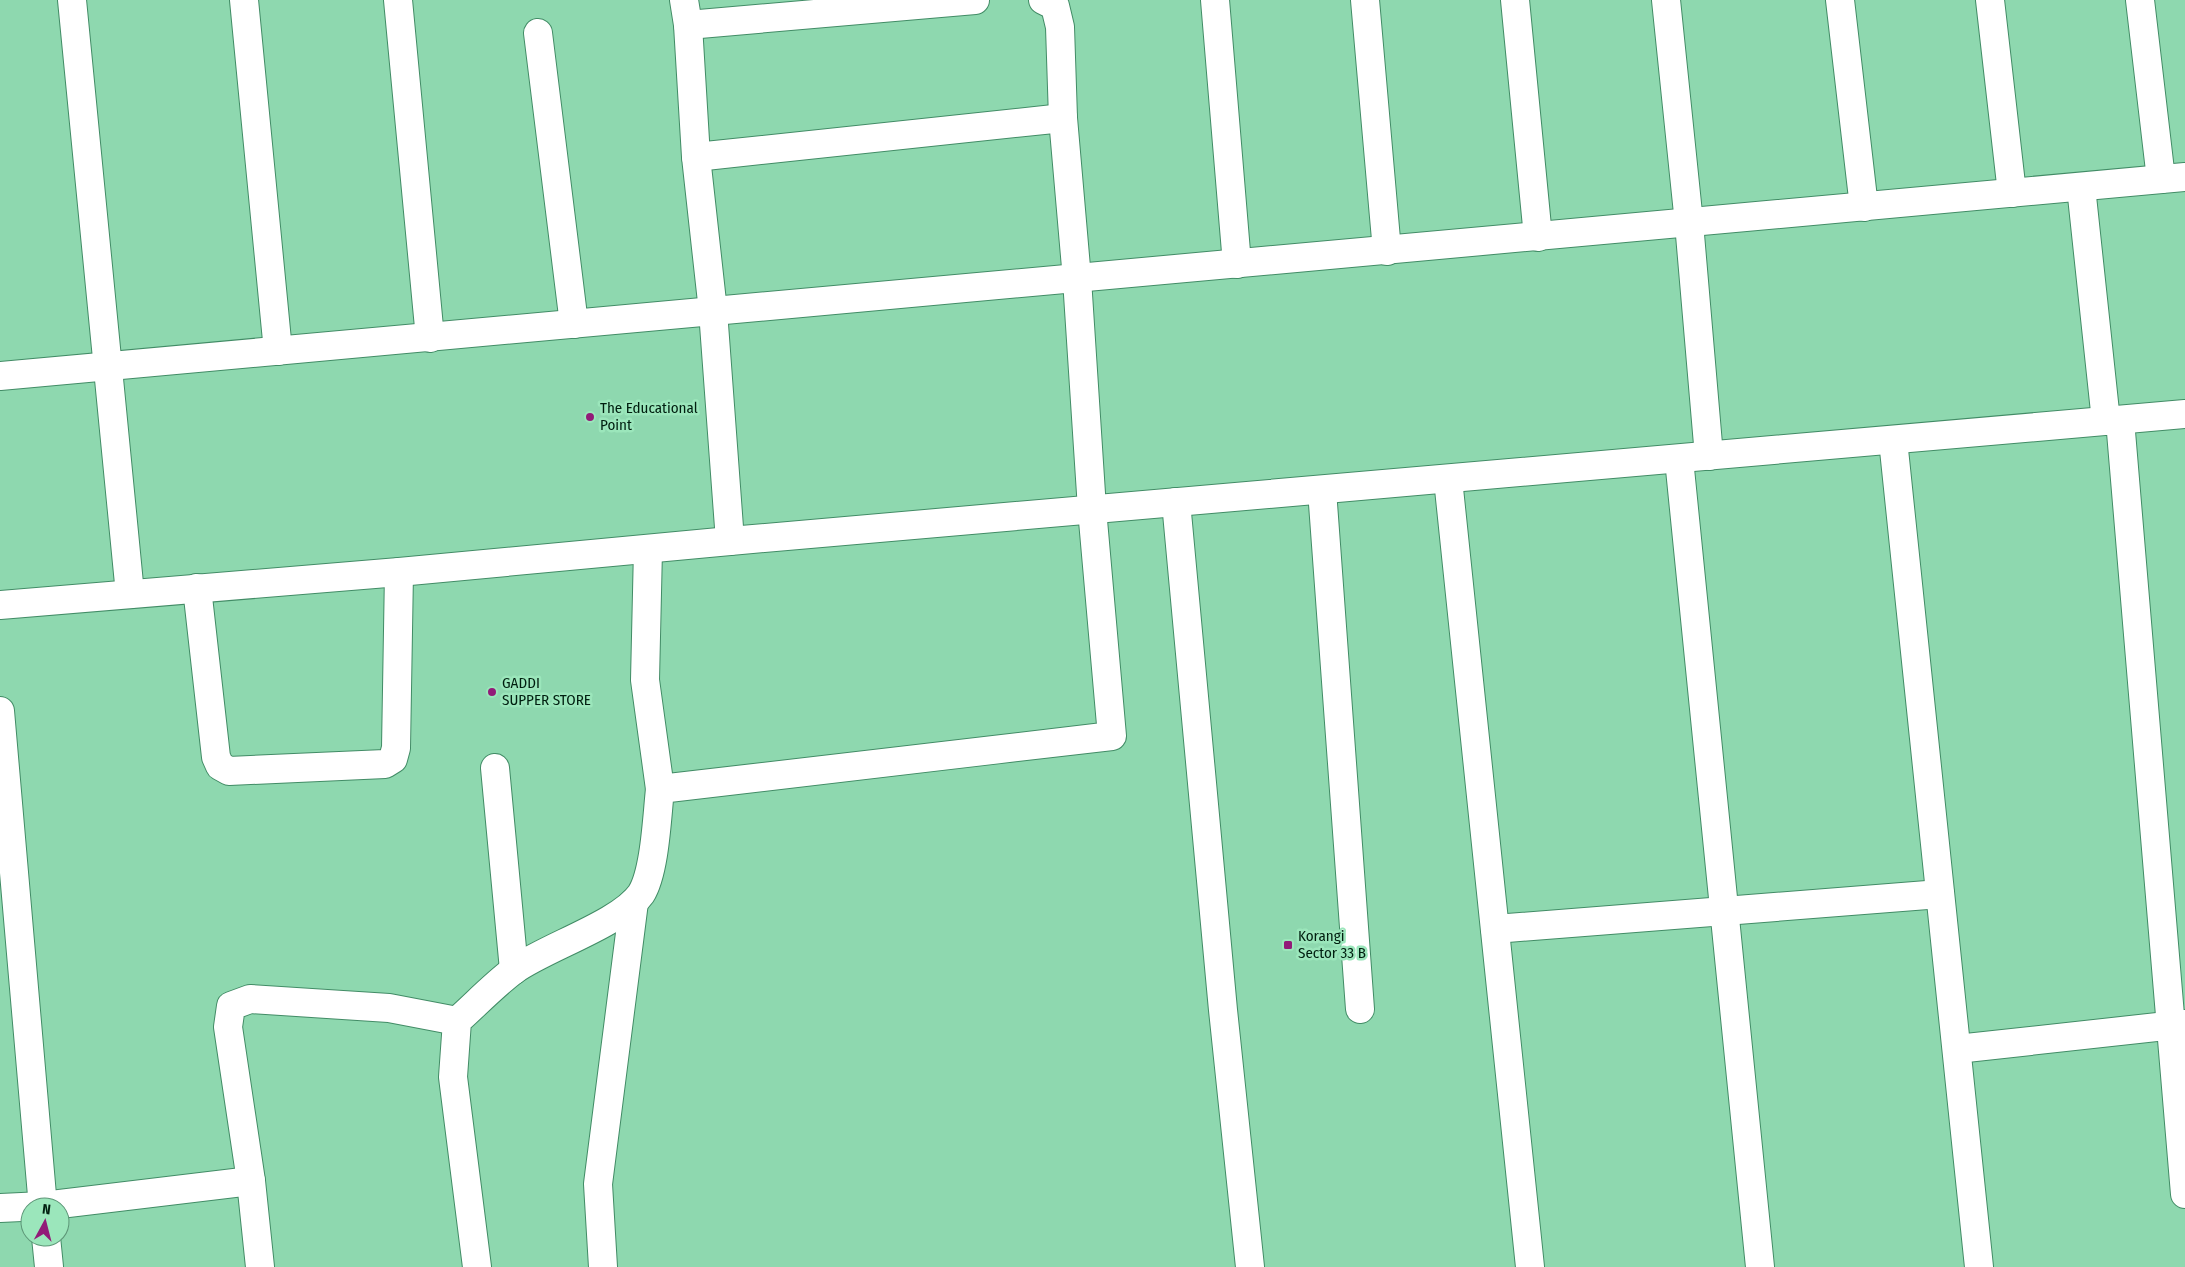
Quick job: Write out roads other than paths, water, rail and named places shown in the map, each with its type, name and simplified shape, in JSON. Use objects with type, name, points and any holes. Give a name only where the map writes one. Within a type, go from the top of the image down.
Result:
[{"type":"street","points":[[72,0],[130,594]]},
{"type":"street","points":[[244,0],[278,351]]},
{"type":"street","points":[[398,0],[430,338]]},
{"type":"street","points":[[730,541],[712,312],[696,157],[686,12],[975,0]]},
{"type":"street","points":[[660,789],[1112,736],[1092,509],[1063,118],[1060,27],[1055,6],[1043,0]]},
{"type":"street","points":[[1215,0],[1237,264]]},
{"type":"street","points":[[1365,0],[1387,251]]},
{"type":"street","points":[[1515,0],[1538,237]]},
{"type":"street","points":[[1666,0],[1689,223],[1709,456]]},
{"type":"street","points":[[1840,0],[1864,207]]},
{"type":"street","points":[[1990,0],[2012,193]]},
{"type":"street","points":[[0,376],[2173,178],[2140,0]]},
{"type":"street","points":[[538,33],[574,324]]},
{"type":"street","points":[[696,157],[1063,118]]},
{"type":"street","points":[[2082,187],[2113,420],[2178,1025],[2185,1194]]},
{"type":"street","points":[[0,605],[399,572],[730,541],[2185,414]]},
{"type":"street","points":[[1893,440],[1979,1267]]},
{"type":"street","points":[[1679,459],[1760,1267]]},
{"type":"street","points":[[1448,479],[1530,1267]]},
{"type":"street","points":[[1322,490],[1360,1008]]},
{"type":"street","points":[[1176,502],[1223,1010],[1250,1267]]},
{"type":"street","points":[[477,1267],[453,1077],[457,1021],[514,970],[612,917],[634,902],[642,892],[650,873],[660,789],[645,680],[648,549]]},
{"type":"street","points":[[197,588],[216,758],[220,766],[229,771],[385,764],[393,759],[396,748],[399,572]]},
{"type":"street","points":[[0,711],[42,1197]]},
{"type":"street","points":[[495,768],[514,970]]},
{"type":"street","points":[[1495,929],[1940,894]]},
{"type":"street","points":[[603,1267],[598,1184],[634,902]]},
{"type":"street","points":[[260,1267],[251,1181],[228,1027],[231,1006],[250,999],[379,1008],[457,1021]]},
{"type":"street","points":[[1957,1049],[2178,1025]]},
{"type":"street","points":[[70,1203],[251,1181]]},
{"type":"street","points":[[0,1208],[20,1207]]},
{"type":"street","points":[[47,1247],[49,1267]]},
{"type":"place","name":"The Educational Point","points":[[590,417]]},
{"type":"place","name":"GADDI SUPPER STORE","points":[[492,692]]},
{"type":"place","name":"Korangi Sector 33 B","points":[[1288,945]]}]
